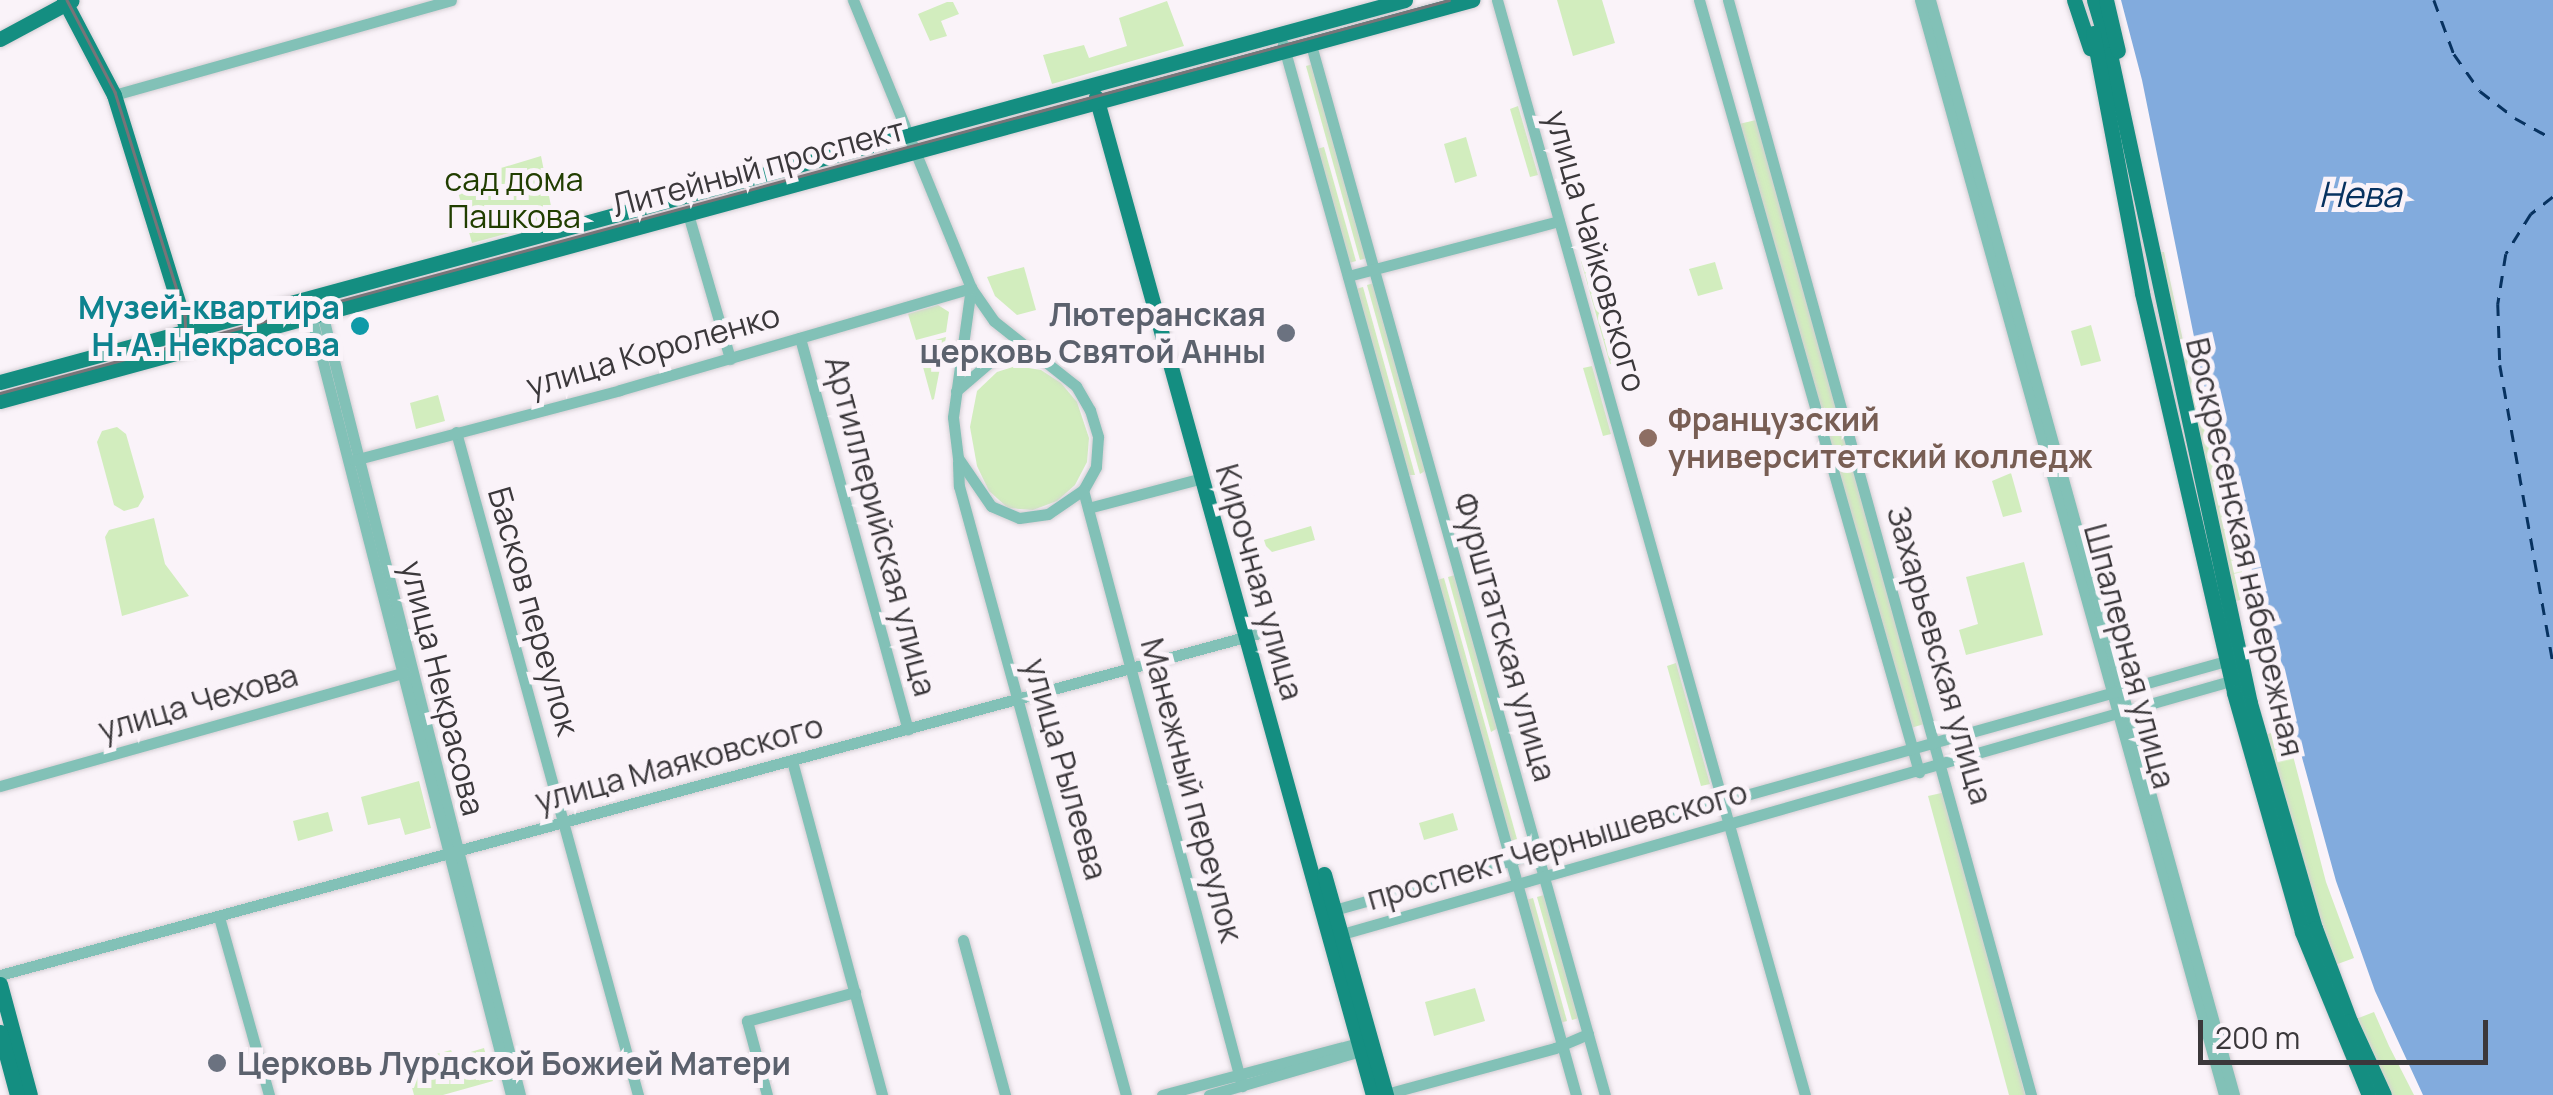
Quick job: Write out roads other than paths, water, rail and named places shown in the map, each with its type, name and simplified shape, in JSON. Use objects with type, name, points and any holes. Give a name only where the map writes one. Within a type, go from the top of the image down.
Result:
[{"type":"main road","name":"Литейный проспект","points":[[0,382],[1405,0]]},
{"type":"main road","name":"Литейный проспект","points":[[0,401],[1472,0]]},
{"type":"main road","points":[[2074,0],[2111,124]]},
{"type":"main road","name":"Воскресенская набережная","points":[[2084,0],[2142,293],[2226,661],[2237,677],[2320,942],[2384,1095]]},
{"type":"main road","name":"Воскресенская набережная","points":[[2094,0],[2129,144],[2237,677],[2302,932],[2370,1095]]},
{"type":"main road","points":[[2106,0],[2122,72],[2129,144]]},
{"type":"main road","points":[[0,39],[68,1],[114,95],[192,348]]},
{"type":"main road","name":"Кирочная улица","points":[[1096,84],[1202,478],[1251,635]]},
{"type":"main road","name":"Кирочная улица","points":[[1100,102],[1335,923],[1373,1095]]},
{"type":"main road","points":[[0,984],[30,1095]]},
{"type":"main road","points":[[0,1032],[17,1095]]},
{"type":"main road","name":"Кирочная улица","points":[[1365,1047],[1386,1094]]},
{"type":"street","points":[[114,95],[451,0]]},
{"type":"street","points":[[854,0],[971,288],[987,314],[1076,386],[1095,422],[1099,451],[1083,490],[1048,514],[1019,518],[992,506],[958,458],[953,430],[971,288]]},
{"type":"street","name":"улица Чайковского","points":[[1497,0],[1805,1095]]},
{"type":"street","name":"Захарьевская улица","points":[[1699,0],[1919,772]]},
{"type":"street","name":"Захарьевская улица","points":[[1728,0],[2032,1095]]},
{"type":"street","name":"Шпалерная улица","points":[[1920,0],[2234,1095]]},
{"type":"street","name":"Шпалерная улица","points":[[1930,0],[2116,691]]},
{"type":"street","name":"Фурштатская улица","points":[[1280,34],[1576,1095]]},
{"type":"street","name":"Фурштатская улица","points":[[1312,45],[1605,1095]]},
{"type":"street","points":[[688,214],[730,359]]},
{"type":"street","points":[[1348,276],[1559,222]]},
{"type":"street","points":[[1774,260],[1798,254]]},
{"type":"street","name":"улица Короленко","points":[[353,460],[730,359],[971,288]]},
{"type":"street","name":"улица Некрасова","points":[[309,297],[510,1095]]},
{"type":"street","name":"Артиллерийская улица","points":[[800,338],[908,729]]},
{"type":"street","points":[[956,391],[977,371],[1002,357],[1038,357]]},
{"type":"street","points":[[1817,415],[1842,408]]},
{"type":"street","name":"Басков переулок","points":[[456,432],[638,1095]]},
{"type":"street","name":"улица Рылеева","points":[[958,458],[959,486],[1126,1095]]},
{"type":"street","points":[[1088,508],[1202,478]]},
{"type":"street","name":"Фурштатская улица","points":[[1408,490],[1433,482]]},
{"type":"street","name":"Манежный переулок","points":[[1083,490],[1240,1080]]},
{"type":"street","points":[[1861,570],[1885,563]]},
{"type":"street","name":"улица Маяковского","points":[[0,974],[1251,635]]},
{"type":"street","name":"проспект Чернышевского","points":[[1335,923],[1511,860],[2226,661]]},
{"type":"street","name":"улица Чехова","points":[[0,786],[406,672]]},
{"type":"street","name":"проспект Чернышевского","points":[[1335,923],[1518,884],[2123,715],[2237,677]]},
{"type":"street","name":"Шпалерная улица","points":[[2123,715],[2224,1095]]},
{"type":"street","points":[[792,761],[882,1095]]},
{"type":"street","name":"улица Некрасова","points":[[451,853],[520,1095]]},
{"type":"street","points":[[219,917],[268,1095]]},
{"type":"street","points":[[963,940],[1005,1095]]},
{"type":"street","points":[[767,1095],[747,1020],[854,992]]},
{"type":"street","points":[[1386,1094],[1555,1048],[1561,1042],[1588,1034]]},
{"type":"street","points":[[1162,1095],[1240,1080],[1365,1047]]},
{"type":"street","points":[[1209,1095],[1240,1080]]},
{"type":"water","name":"Нева","points":[[2121,0],[2553,0],[2553,1095],[2423,1095],[2375,991],[2336,881],[2284,692],[2288,687],[2273,631],[2267,628],[2204,386],[2142,80]]},
{"type":"tram line","points":[[67,0],[115,92],[185,316],[186,336],[173,346]]},
{"type":"tram line","points":[[0,393],[1449,0]]},
{"type":"place","name":"Музей-квартира Н. А. Некрасова","points":[[360,326]]},
{"type":"place","name":"Лютеранская церковь Святой Анны","points":[[1286,333]]},
{"type":"place","name":"Французский университетский колледж","points":[[1648,438]]},
{"type":"place","name":"Церковь Лурдской Божией Матери","points":[[217,1063]]},
{"type":"park label","name":"сад дома Пашкова","points":[[514,198]]}]
